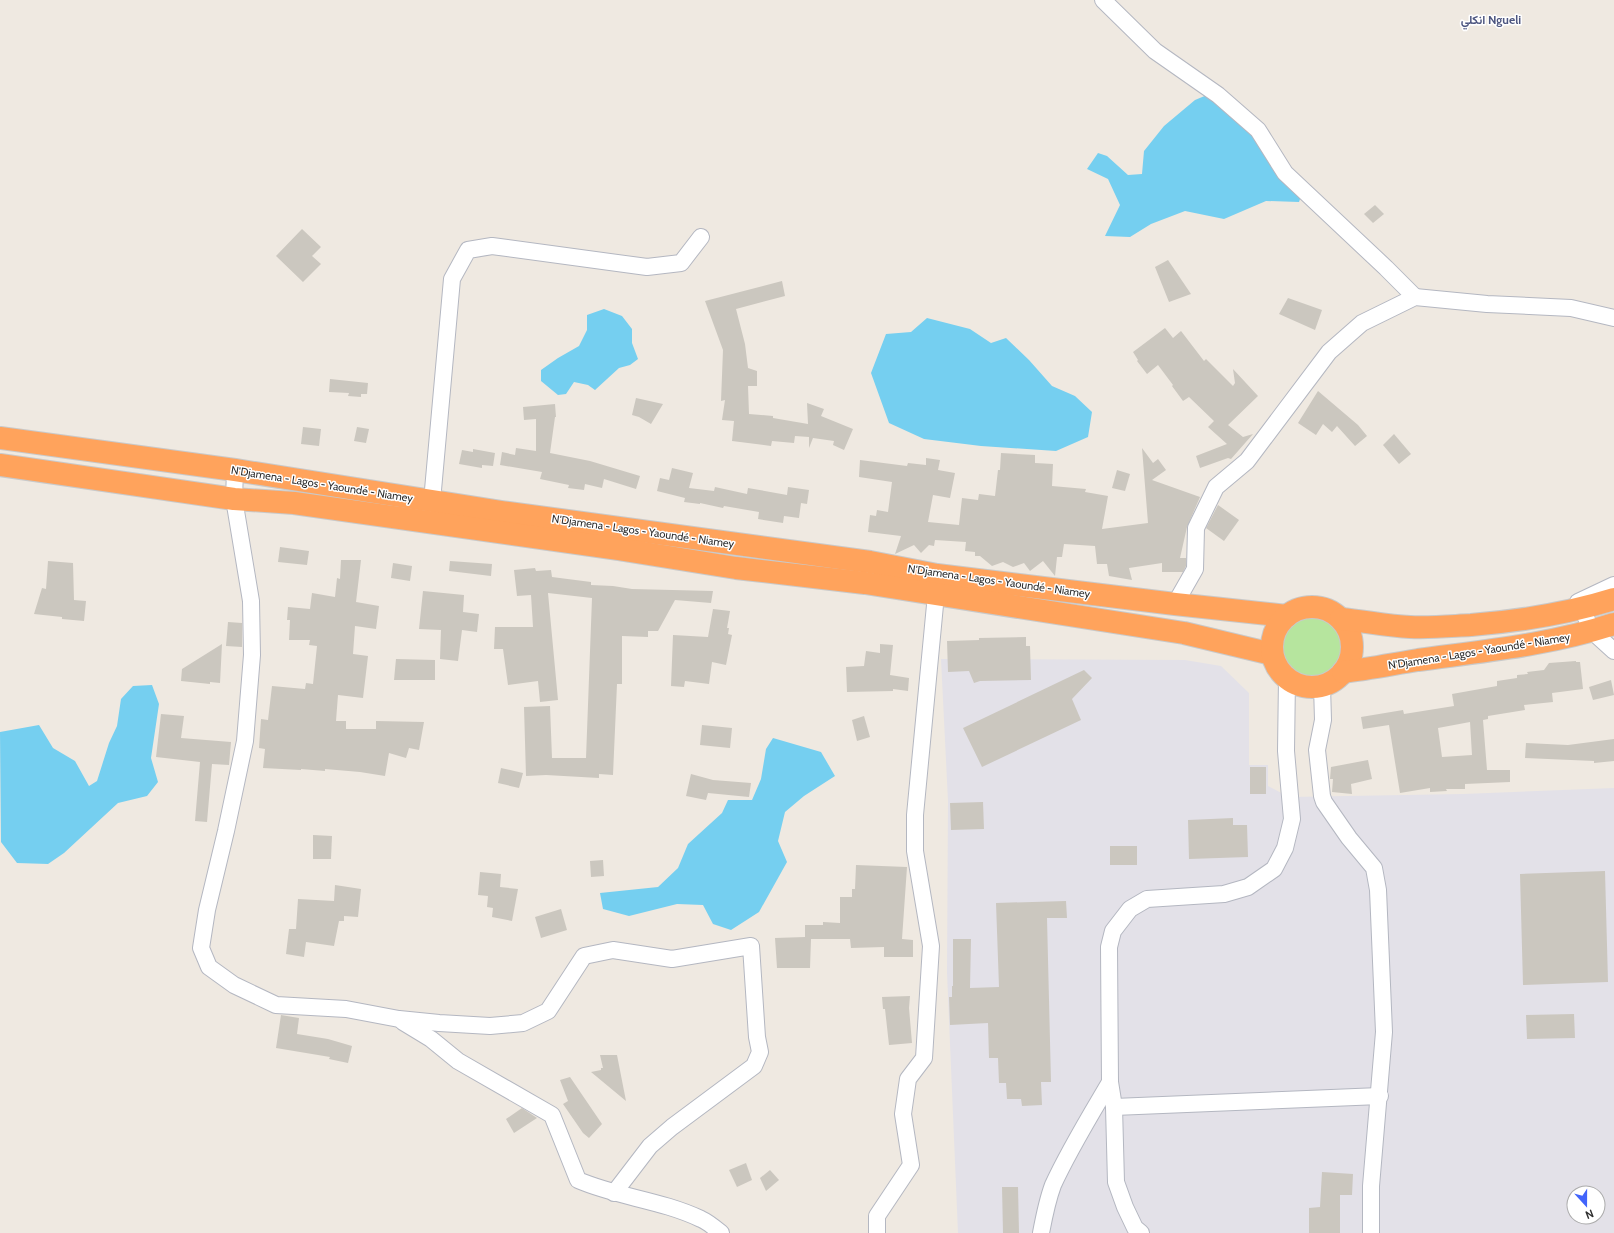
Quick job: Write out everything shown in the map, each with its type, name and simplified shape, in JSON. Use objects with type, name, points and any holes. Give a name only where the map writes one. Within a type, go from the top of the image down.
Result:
[{"type":"highway","name":"N'Djamena - Lagos - Yaoundé - Niamey","points":[[0,438],[235,470],[502,512],[870,562],[937,585],[1184,633],[1272,654]]},
{"type":"highway","name":"N'Djamena - Lagos - Yaoundé - Niamey","points":[[0,465],[234,499],[294,503],[619,549],[736,568],[865,583],[937,585],[1175,604],[1287,616]]},
{"type":"highway","points":[[1341,619],[1409,627],[1497,623],[1548,616],[1582,609],[1614,599]]},
{"type":"highway","points":[[1308,607],[1320,608],[1332,612],[1341,619],[1348,629],[1352,640],[1352,651],[1349,662],[1343,672],[1334,680],[1322,686],[1310,687],[1298,685],[1280,672],[1272,654],[1272,643],[1274,633],[1279,623],[1287,616],[1297,610],[1308,607]]},
{"type":"highway","name":"N'Djamena - Lagos - Yaoundé - Niamey","points":[[1343,672],[1416,660],[1495,651],[1545,643],[1614,624]]},
{"type":"street","points":[[1103,0],[1155,52],[1218,95],[1258,130],[1285,173],[1415,297]]},
{"type":"street","points":[[432,501],[452,279],[468,250],[492,246],[647,267],[681,263],[701,237]]},
{"type":"street","points":[[1175,604],[1194,569],[1196,528],[1216,487],[1247,461],[1330,352],[1362,323],[1415,297],[1487,304],[1571,308],[1614,318]]},
{"type":"street","points":[[235,470],[234,499],[251,601],[252,655],[245,741],[226,831],[207,910],[201,948],[209,967],[234,985],[276,1005],[346,1009],[399,1019],[490,1026],[523,1023],[548,1011],[584,956],[613,950],[672,959],[750,946],[757,1037],[760,1052],[754,1066],[701,1105],[650,1146],[614,1193]]},
{"type":"street","points":[[877,1233],[877,1216],[911,1165],[903,1114],[908,1079],[924,1058],[931,946],[916,851],[914,815],[937,585]]},
{"type":"street","points":[[1548,616],[1614,585]]},
{"type":"street","points":[[1582,609],[1592,631],[1614,651]]},
{"type":"street","points":[[1140,1233],[1135,1228],[1125,1208],[1116,1182],[1114,1107],[1110,1082],[1109,947],[1113,931],[1130,909],[1147,899],[1224,894],[1248,886],[1274,869],[1285,848],[1292,819],[1286,751],[1287,678]]},
{"type":"street","points":[[1322,686],[1323,720],[1317,750],[1322,796],[1324,802],[1349,838],[1374,868],[1378,890],[1384,1032],[1380,1096],[1371,1186],[1371,1233]]},
{"type":"street","points":[[399,1019],[431,1039],[458,1061],[552,1115],[578,1180],[614,1193],[678,1209],[703,1220],[721,1233]]},
{"type":"street","points":[[1041,1233],[1046,1208],[1053,1186],[1073,1146],[1110,1082]]},
{"type":"street","points":[[1114,1107],[1380,1096]]},
{"type":"shaded area","points":[[941,659],[1185,660],[1221,666],[1249,693],[1249,765],[1268,765],[1268,786],[1289,797],[1463,794],[1614,788],[1614,1233],[958,1233],[947,972],[948,801]]},
{"type":"green space","points":[[1305,613],[1319,613],[1331,618],[1340,627],[1345,639],[1343,659],[1336,670],[1319,679],[1305,679],[1293,674],[1284,665],[1279,653],[1279,639],[1284,627],[1293,618]]},
{"type":"water","points":[[1207,95],[1247,129],[1267,156],[1301,196],[1299,202],[1266,201],[1224,219],[1185,211],[1151,224],[1130,237],[1105,236],[1120,205],[1108,179],[1087,169],[1098,153],[1107,156],[1128,175],[1142,174],[1144,151],[1164,126],[1195,100]]},
{"type":"water","points":[[604,309],[622,316],[632,329],[632,343],[638,359],[630,365],[619,368],[595,390],[588,385],[574,382],[566,394],[558,395],[541,381],[541,370],[579,346],[587,330],[587,315]]},
{"type":"water","points":[[927,318],[970,329],[991,343],[1006,338],[1029,360],[1052,386],[1075,396],[1092,412],[1088,437],[1056,451],[981,446],[924,439],[889,423],[871,373],[886,334],[911,332]]},
{"type":"water","points":[[152,685],[159,704],[151,758],[158,782],[147,796],[118,803],[64,853],[48,864],[17,863],[1,842],[0,732],[39,725],[53,748],[75,761],[89,786],[97,781],[109,743],[117,726],[121,699],[133,686]]},
{"type":"water","points":[[773,738],[821,752],[835,776],[804,796],[785,812],[778,841],[787,862],[759,912],[731,930],[713,924],[703,905],[677,904],[629,916],[603,909],[600,893],[658,887],[678,868],[688,844],[722,813],[728,800],[752,800],[761,779],[766,749]]},
{"type":"building","points":[[1375,205],[1384,214],[1373,223],[1364,214]]},
{"type":"building","points":[[302,229],[321,247],[312,256],[321,264],[303,282],[276,256]]},
{"type":"building","points":[[1168,260],[1191,294],[1169,302],[1155,267]]},
{"type":"building","points":[[782,281],[785,296],[736,309],[745,344],[748,368],[757,371],[757,386],[748,386],[749,414],[773,416],[773,418],[808,424],[807,403],[824,409],[821,416],[853,429],[844,450],[833,445],[834,441],[813,438],[809,448],[809,437],[795,436],[794,443],[772,441],[771,446],[732,441],[734,421],[722,420],[725,400],[721,401],[723,350],[705,301]]},
{"type":"building","points":[[1288,298],[1322,310],[1315,330],[1279,314]]},
{"type":"building","points":[[1165,328],[1173,338],[1181,331],[1204,361],[1206,359],[1233,386],[1235,383],[1233,369],[1258,396],[1228,425],[1243,437],[1253,434],[1231,459],[1228,458],[1200,468],[1196,456],[1227,444],[1208,427],[1214,421],[1189,397],[1183,401],[1158,365],[1147,374],[1137,361],[1138,360],[1133,352]]},
{"type":"building","points":[[330,379],[368,383],[367,394],[361,394],[361,397],[348,396],[349,393],[329,392]]},
{"type":"building","points":[[1318,391],[1358,425],[1367,436],[1355,446],[1337,426],[1332,432],[1323,424],[1316,435],[1298,423]]},
{"type":"building","points":[[636,398],[663,404],[651,424],[632,415]]},
{"type":"building","points":[[555,404],[556,417],[550,453],[590,461],[640,476],[636,489],[604,479],[602,488],[585,484],[584,490],[568,488],[569,485],[540,479],[542,472],[500,465],[502,452],[515,455],[516,448],[536,451],[536,419],[524,420],[523,407]]},
{"type":"building","points":[[303,427],[321,429],[319,446],[301,444]]},
{"type":"building","points":[[357,427],[369,429],[366,443],[354,441]]},
{"type":"building","points":[[1394,434],[1411,454],[1399,464],[1383,445]]},
{"type":"building","points":[[1142,448],[1153,463],[1158,459],[1166,470],[1152,480],[1200,497],[1187,527],[1180,558],[1186,558],[1186,566],[1183,572],[1162,572],[1162,563],[1129,568],[1132,580],[1109,576],[1107,564],[1097,564],[1095,546],[1064,544],[1062,557],[1057,557],[1055,576],[1043,561],[1030,571],[1024,563],[1013,567],[1003,562],[992,566],[980,556],[975,556],[975,552],[965,551],[966,542],[935,540],[934,546],[929,545],[921,553],[914,545],[895,554],[901,536],[868,532],[870,515],[876,516],[877,510],[888,512],[892,482],[859,477],[860,460],[907,466],[908,463],[926,465],[926,458],[940,460],[938,470],[955,473],[950,498],[933,495],[928,522],[959,525],[962,498],[978,500],[979,494],[995,496],[998,470],[1000,470],[1001,453],[1035,455],[1035,463],[1053,464],[1052,486],[1086,489],[1085,492],[1108,496],[1102,529],[1148,523]]},
{"type":"building","points":[[473,449],[495,453],[493,466],[482,465],[482,468],[459,464],[462,450],[473,452]]},
{"type":"building","points":[[672,468],[693,473],[689,488],[714,491],[715,487],[747,494],[748,488],[787,495],[788,487],[809,490],[807,504],[801,503],[799,518],[784,516],[783,523],[758,519],[759,512],[724,506],[723,508],[700,503],[684,502],[685,498],[657,491],[660,478],[669,480]]},
{"type":"building","points":[[1117,470],[1130,474],[1125,491],[1112,488]]},
{"type":"building","points":[[1218,505],[1239,520],[1224,541],[1206,528]]},
{"type":"building","points":[[280,547],[309,551],[307,565],[278,562]]},
{"type":"building","points":[[341,560],[361,560],[356,602],[379,606],[376,629],[355,626],[353,654],[368,656],[363,698],[338,695],[336,721],[346,721],[346,729],[376,729],[376,721],[424,722],[419,750],[409,748],[406,758],[389,753],[385,776],[325,769],[325,771],[263,768],[265,749],[259,748],[261,719],[268,720],[272,686],[305,689],[306,683],[313,684],[317,646],[309,645],[310,640],[289,640],[290,620],[287,620],[288,607],[310,609],[312,593],[335,597],[337,578],[340,579]]},
{"type":"building","points":[[48,561],[73,563],[74,600],[86,601],[84,621],[34,614],[42,588],[46,589]]},
{"type":"building","points":[[450,561],[492,564],[491,576],[449,571]]},
{"type":"building","points":[[393,563],[412,566],[410,581],[391,578]]},
{"type":"building","points":[[535,568],[536,571],[551,570],[552,577],[591,582],[591,585],[632,589],[713,591],[711,603],[675,600],[658,631],[648,631],[648,637],[622,636],[622,684],[617,684],[613,775],[599,774],[599,778],[546,775],[526,776],[524,707],[550,706],[552,758],[586,758],[592,598],[548,593],[558,700],[540,702],[538,681],[508,685],[503,649],[494,649],[495,627],[533,627],[531,595],[517,596],[514,570]]},
{"type":"building","points":[[423,591],[464,595],[463,612],[479,614],[477,632],[462,630],[458,661],[440,659],[441,630],[419,629]]},
{"type":"building","points":[[713,609],[730,611],[727,628],[729,628],[728,634],[732,635],[726,665],[712,662],[709,684],[685,681],[684,687],[671,686],[673,635],[708,637]]},
{"type":"building","points":[[228,622],[242,623],[242,647],[226,646]]},
{"type":"building","points":[[1026,637],[1026,646],[1030,646],[1031,680],[980,681],[974,683],[969,671],[948,672],[947,641],[979,640],[979,638]]},
{"type":"building","points":[[222,644],[220,683],[210,682],[210,684],[181,681],[182,669]]},
{"type":"building","points":[[880,644],[893,645],[890,675],[909,678],[908,691],[893,689],[893,691],[847,692],[846,667],[864,666],[866,651],[880,653]]},
{"type":"building","points":[[396,659],[435,660],[435,680],[394,680]]},
{"type":"building","points":[[1580,662],[1583,689],[1552,693],[1553,702],[1524,705],[1525,710],[1488,716],[1488,719],[1483,720],[1487,770],[1510,770],[1510,782],[1465,784],[1465,789],[1446,789],[1447,791],[1430,792],[1430,788],[1400,793],[1389,725],[1363,729],[1361,717],[1403,710],[1404,714],[1454,706],[1452,694],[1497,686],[1497,681],[1517,678],[1517,675],[1528,674],[1527,672],[1544,670],[1549,663]],"holes":[[[1470,722],[1472,755],[1442,757],[1438,728]]]},
{"type":"building","points":[[1084,670],[1092,678],[1072,699],[1081,720],[982,767],[963,728]]},
{"type":"building","points":[[1611,680],[1614,695],[1593,700],[1589,687]]},
{"type":"building","points":[[161,714],[184,716],[181,738],[231,742],[229,765],[212,764],[207,822],[195,821],[200,762],[156,757]]},
{"type":"building","points":[[864,716],[870,737],[857,741],[852,720]]},
{"type":"building","points":[[702,725],[732,728],[730,748],[700,745]]},
{"type":"building","points":[[1614,739],[1614,761],[1594,763],[1594,761],[1525,758],[1526,743],[1568,745]]},
{"type":"building","points":[[1368,760],[1372,779],[1351,784],[1352,794],[1332,792],[1333,779],[1330,779],[1331,767]]},
{"type":"building","points":[[1250,767],[1266,767],[1266,794],[1250,794]]},
{"type":"building","points":[[501,768],[523,773],[519,788],[498,783]]},
{"type":"building","points":[[691,774],[713,780],[751,783],[749,797],[708,793],[706,800],[686,796]]},
{"type":"building","points":[[983,802],[984,829],[951,830],[950,803]]},
{"type":"building","points":[[1233,818],[1233,825],[1247,825],[1248,857],[1189,859],[1188,820]]},
{"type":"building","points":[[313,835],[332,836],[331,859],[313,859]]},
{"type":"building","points":[[1110,846],[1137,846],[1137,865],[1110,865]]},
{"type":"building","points":[[603,860],[604,876],[591,877],[590,861]]},
{"type":"building","points":[[856,865],[907,867],[902,939],[913,940],[913,957],[884,957],[884,947],[851,948],[850,939],[811,939],[810,968],[777,968],[775,938],[805,937],[805,925],[823,925],[823,922],[840,923],[840,897],[852,897],[852,889],[855,889]]},
{"type":"building","points":[[1605,871],[1608,982],[1523,985],[1520,874]]},
{"type":"building","points":[[480,872],[501,874],[500,887],[518,889],[512,921],[492,917],[493,908],[487,907],[488,896],[478,895]]},
{"type":"building","points":[[335,885],[361,889],[358,917],[344,916],[344,921],[339,921],[334,946],[306,942],[304,957],[286,954],[289,929],[296,929],[298,899],[334,901]]},
{"type":"building","points":[[1066,901],[1067,918],[1047,918],[1051,1082],[1041,1082],[1042,1105],[1022,1106],[1021,1099],[1007,1099],[1006,1083],[999,1083],[998,1058],[989,1058],[988,1023],[950,1025],[949,997],[952,997],[953,986],[953,939],[971,939],[970,988],[999,987],[996,903]]},
{"type":"building","points":[[561,909],[567,930],[541,938],[535,917]]},
{"type":"building","points":[[910,996],[909,1008],[912,1043],[889,1045],[885,1009],[883,1009],[882,997]]},
{"type":"building","points":[[1574,1014],[1575,1038],[1527,1039],[1526,1015]]},
{"type":"building","points":[[281,1015],[299,1018],[297,1034],[328,1039],[352,1046],[348,1063],[329,1059],[330,1057],[276,1048]]},
{"type":"building","points":[[600,1055],[617,1055],[626,1101],[591,1072],[601,1070],[601,1068],[603,1068]]},
{"type":"building","points":[[570,1077],[602,1124],[589,1138],[583,1133],[563,1104],[568,1101],[560,1080]]},
{"type":"building","points":[[522,1108],[537,1118],[514,1133],[506,1119]]},
{"type":"building","points":[[746,1163],[752,1180],[737,1187],[729,1170]]},
{"type":"building","points":[[770,1170],[779,1180],[766,1191],[760,1178]]},
{"type":"building","points":[[1322,1172],[1353,1174],[1352,1195],[1340,1195],[1340,1233],[1309,1233],[1309,1208],[1320,1207]]},
{"type":"building","points":[[1002,1187],[1018,1187],[1019,1233],[1003,1233]]},
{"type":"district","name":"انكلي Ngueli","points":[[1491,19]]}]
